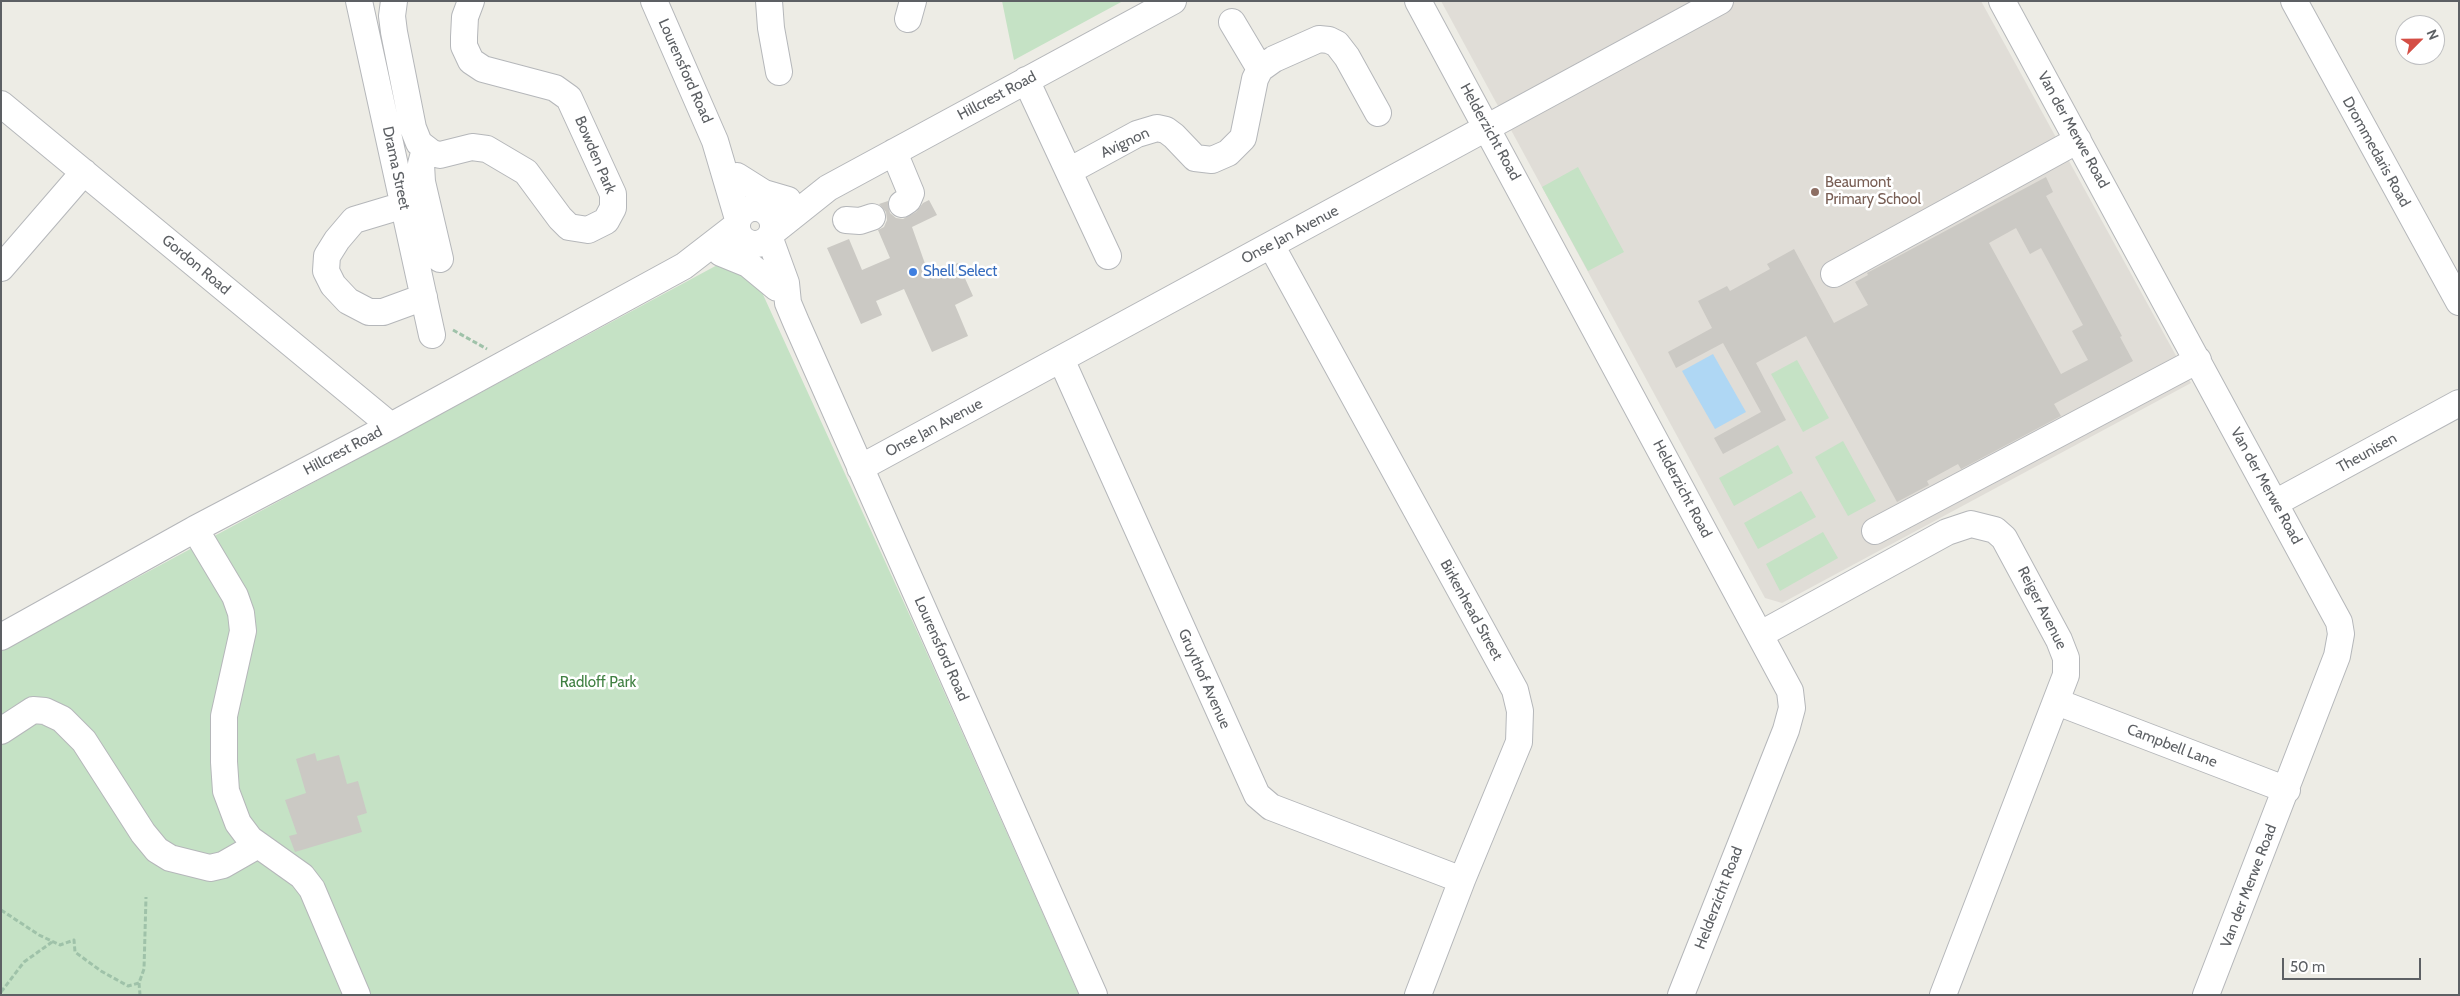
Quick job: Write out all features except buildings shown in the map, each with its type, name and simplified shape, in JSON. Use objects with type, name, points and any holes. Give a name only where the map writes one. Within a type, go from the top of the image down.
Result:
[{"type":"street","name":"Drama Street","points":[[359,1],[428,316]]},
{"type":"street","points":[[394,1],[392,16],[394,32],[412,128],[419,143],[425,149],[421,164],[422,182],[440,259]]},
{"type":"street","name":"Bowden Park","points":[[425,149],[440,154],[472,147],[491,151],[526,172],[564,223],[576,230],[588,230],[606,221],[613,208],[612,194],[570,98],[555,88],[483,69],[471,60],[464,46],[465,17],[471,1]]},
{"type":"street","name":"Lourensford Road","points":[[654,1],[754,227],[786,283],[783,296],[1094,995]]},
{"type":"street","points":[[769,1],[771,28],[779,72]]},
{"type":"street","name":"Hillcrest Road","points":[[1,637],[195,529],[391,426],[754,227],[1173,1]]},
{"type":"street","name":"Helderzicht Road","points":[[1418,1],[1790,690],[1792,708],[1786,730],[1681,995]]},
{"type":"street","name":"Onse Jan Avenue","points":[[860,468],[1720,1]]},
{"type":"street","name":"Van der Merwe Road","points":[[2002,1],[2334,611],[2341,634],[2338,656],[2206,995]]},
{"type":"street","name":"Drommedaris Road","points":[[2294,1],[2459,302]]},
{"type":"street","points":[[1232,22],[1260,69],[1274,59],[1318,39],[1329,40],[1337,44],[1347,57],[1378,113]]},
{"type":"street","name":"Avignon","points":[[1069,171],[1137,134],[1157,128],[1166,130],[1174,136],[1195,158],[1212,160],[1228,153],[1243,138],[1255,79],[1260,69]]},
{"type":"street","points":[[1026,80],[1108,256]]},
{"type":"street","name":"Gordon Road","points":[[1,104],[391,426]]},
{"type":"street","points":[[1834,274],[2078,140]]},
{"type":"street","name":"Lourensford Road","points":[[715,141],[737,176],[754,227]]},
{"type":"street","points":[[894,152],[911,193],[908,200],[902,204]]},
{"type":"street","points":[[1,268],[84,172]]},
{"type":"street","points":[[737,176],[764,193],[788,200]]},
{"type":"street","name":"Hillcrest Road","points":[[684,266],[721,253],[788,200],[822,191]]},
{"type":"street","points":[[404,205],[354,220],[336,240],[327,256],[326,271],[333,285],[348,301],[369,312],[428,316]]},
{"type":"street","points":[[846,220],[860,221],[872,217]]},
{"type":"street","name":"Birkenhead Street","points":[[1271,245],[1515,690],[1521,726],[1519,742],[1462,880],[1418,995]]},
{"type":"street","points":[[721,253],[748,264],[783,296]]},
{"type":"street","name":"Gruythof Avenue","points":[[1061,359],[1256,795],[1271,807],[1462,880]]},
{"type":"street","points":[[1876,530],[2198,360]]},
{"type":"street","name":"Theunisen","points":[[2275,503],[2459,403]]},
{"type":"street","name":"Reiger Avenue","points":[[1760,634],[1947,532],[1971,524],[1995,530],[2004,538],[2060,640],[2066,658],[2066,675],[1943,995]]},
{"type":"street","points":[[195,529],[235,596],[242,613],[243,631],[224,716],[226,791],[238,824],[250,839],[302,876],[312,889],[357,995]]},
{"type":"street","name":"Campbell Lane","points":[[2057,702],[2286,790]]},
{"type":"street","points":[[1,730],[33,710],[45,711],[62,719],[84,741],[142,834],[157,850],[170,858],[210,868],[223,865],[258,845]]},
{"type":"path","points":[[428,316],[510,361]]},
{"type":"path","points":[[140,995],[139,983],[144,970],[146,897]]},
{"type":"path","points":[[1,910],[60,944],[74,940],[75,952],[100,971],[128,986],[139,983]]},
{"type":"path","points":[[1,992],[24,962],[53,941]]},
{"type":"shaded area","name":"Beaumont Primary School","points":[[1441,1],[1981,1],[2191,383],[1782,603],[1765,598]]},
{"type":"green space","points":[[1002,1],[1123,1],[1014,60]]},
{"type":"green space","points":[[1578,167],[1624,252],[1588,271],[1542,187]]},
{"type":"green space","name":"Radloff Park","points":[[721,263],[730,263],[760,288],[921,640],[1079,995],[1,995],[1,651]]},
{"type":"green space","points":[[1797,360],[1829,418],[1803,432],[1771,374]]},
{"type":"green space","points":[[1843,441],[1876,501],[1848,516],[1815,457]]},
{"type":"green space","points":[[1778,445],[1793,473],[1734,506],[1719,478]]},
{"type":"green space","points":[[1801,491],[1816,517],[1758,549],[1744,523]]},
{"type":"green space","points":[[1823,532],[1838,558],[1780,591],[1766,564]]},
{"type":"water","points":[[1713,354],[1746,412],[1715,429],[1682,371]]},
{"type":"place","name":"Beaumont Primary School","points":[[1815,192]]},
{"type":"place","name":"Shell Select","points":[[913,272]]}]
